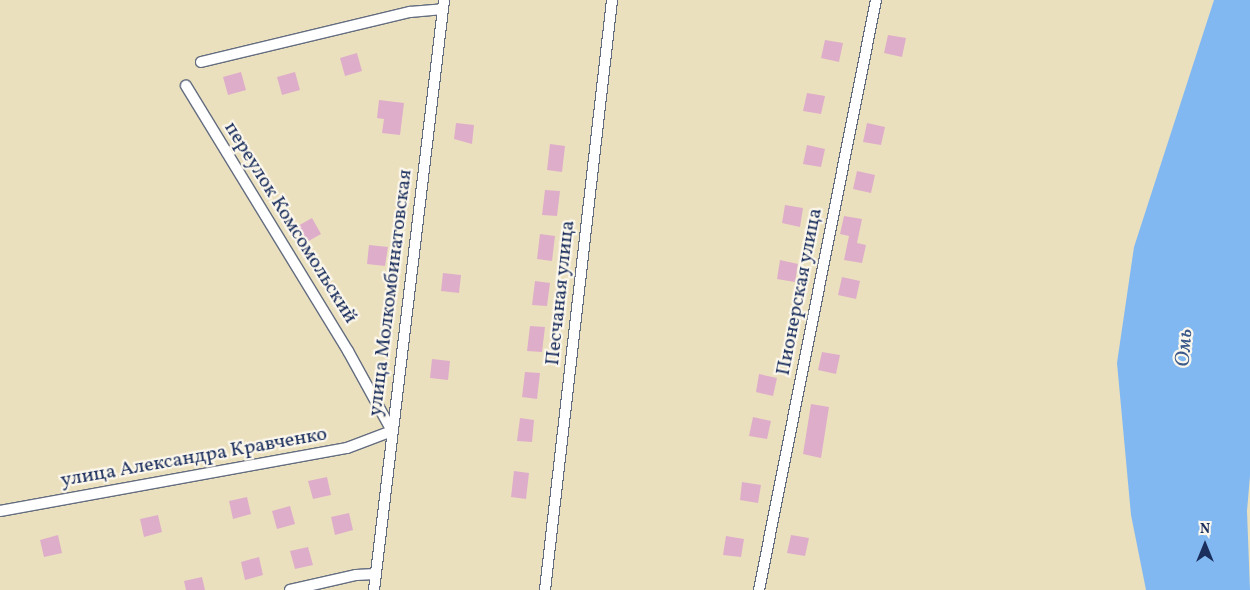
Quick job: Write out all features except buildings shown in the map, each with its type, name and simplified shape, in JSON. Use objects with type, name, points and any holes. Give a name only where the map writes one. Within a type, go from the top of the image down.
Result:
[{"type":"street","name":"Песчаная улица","points":[[545,590],[612,0]]},
{"type":"street","name":"Пионерская улица","points":[[759,590],[876,0]]},
{"type":"street","points":[[201,62],[444,4]]},
{"type":"street","name":"улица Молкомбинатовская","points":[[374,590],[444,4]]},
{"type":"street","name":"переулок Комсомольский","points":[[186,86],[348,351],[392,431]]},
{"type":"street","name":"улица Александра Кравченко","points":[[0,511],[347,448],[392,431]]},
{"type":"street","points":[[290,590],[356,575],[375,574]]},
{"type":"water","name":"Омь","points":[[1214,0],[1250,0],[1250,476],[1247,511],[1250,590],[1146,590],[1131,515],[1117,363],[1134,247]]}]
